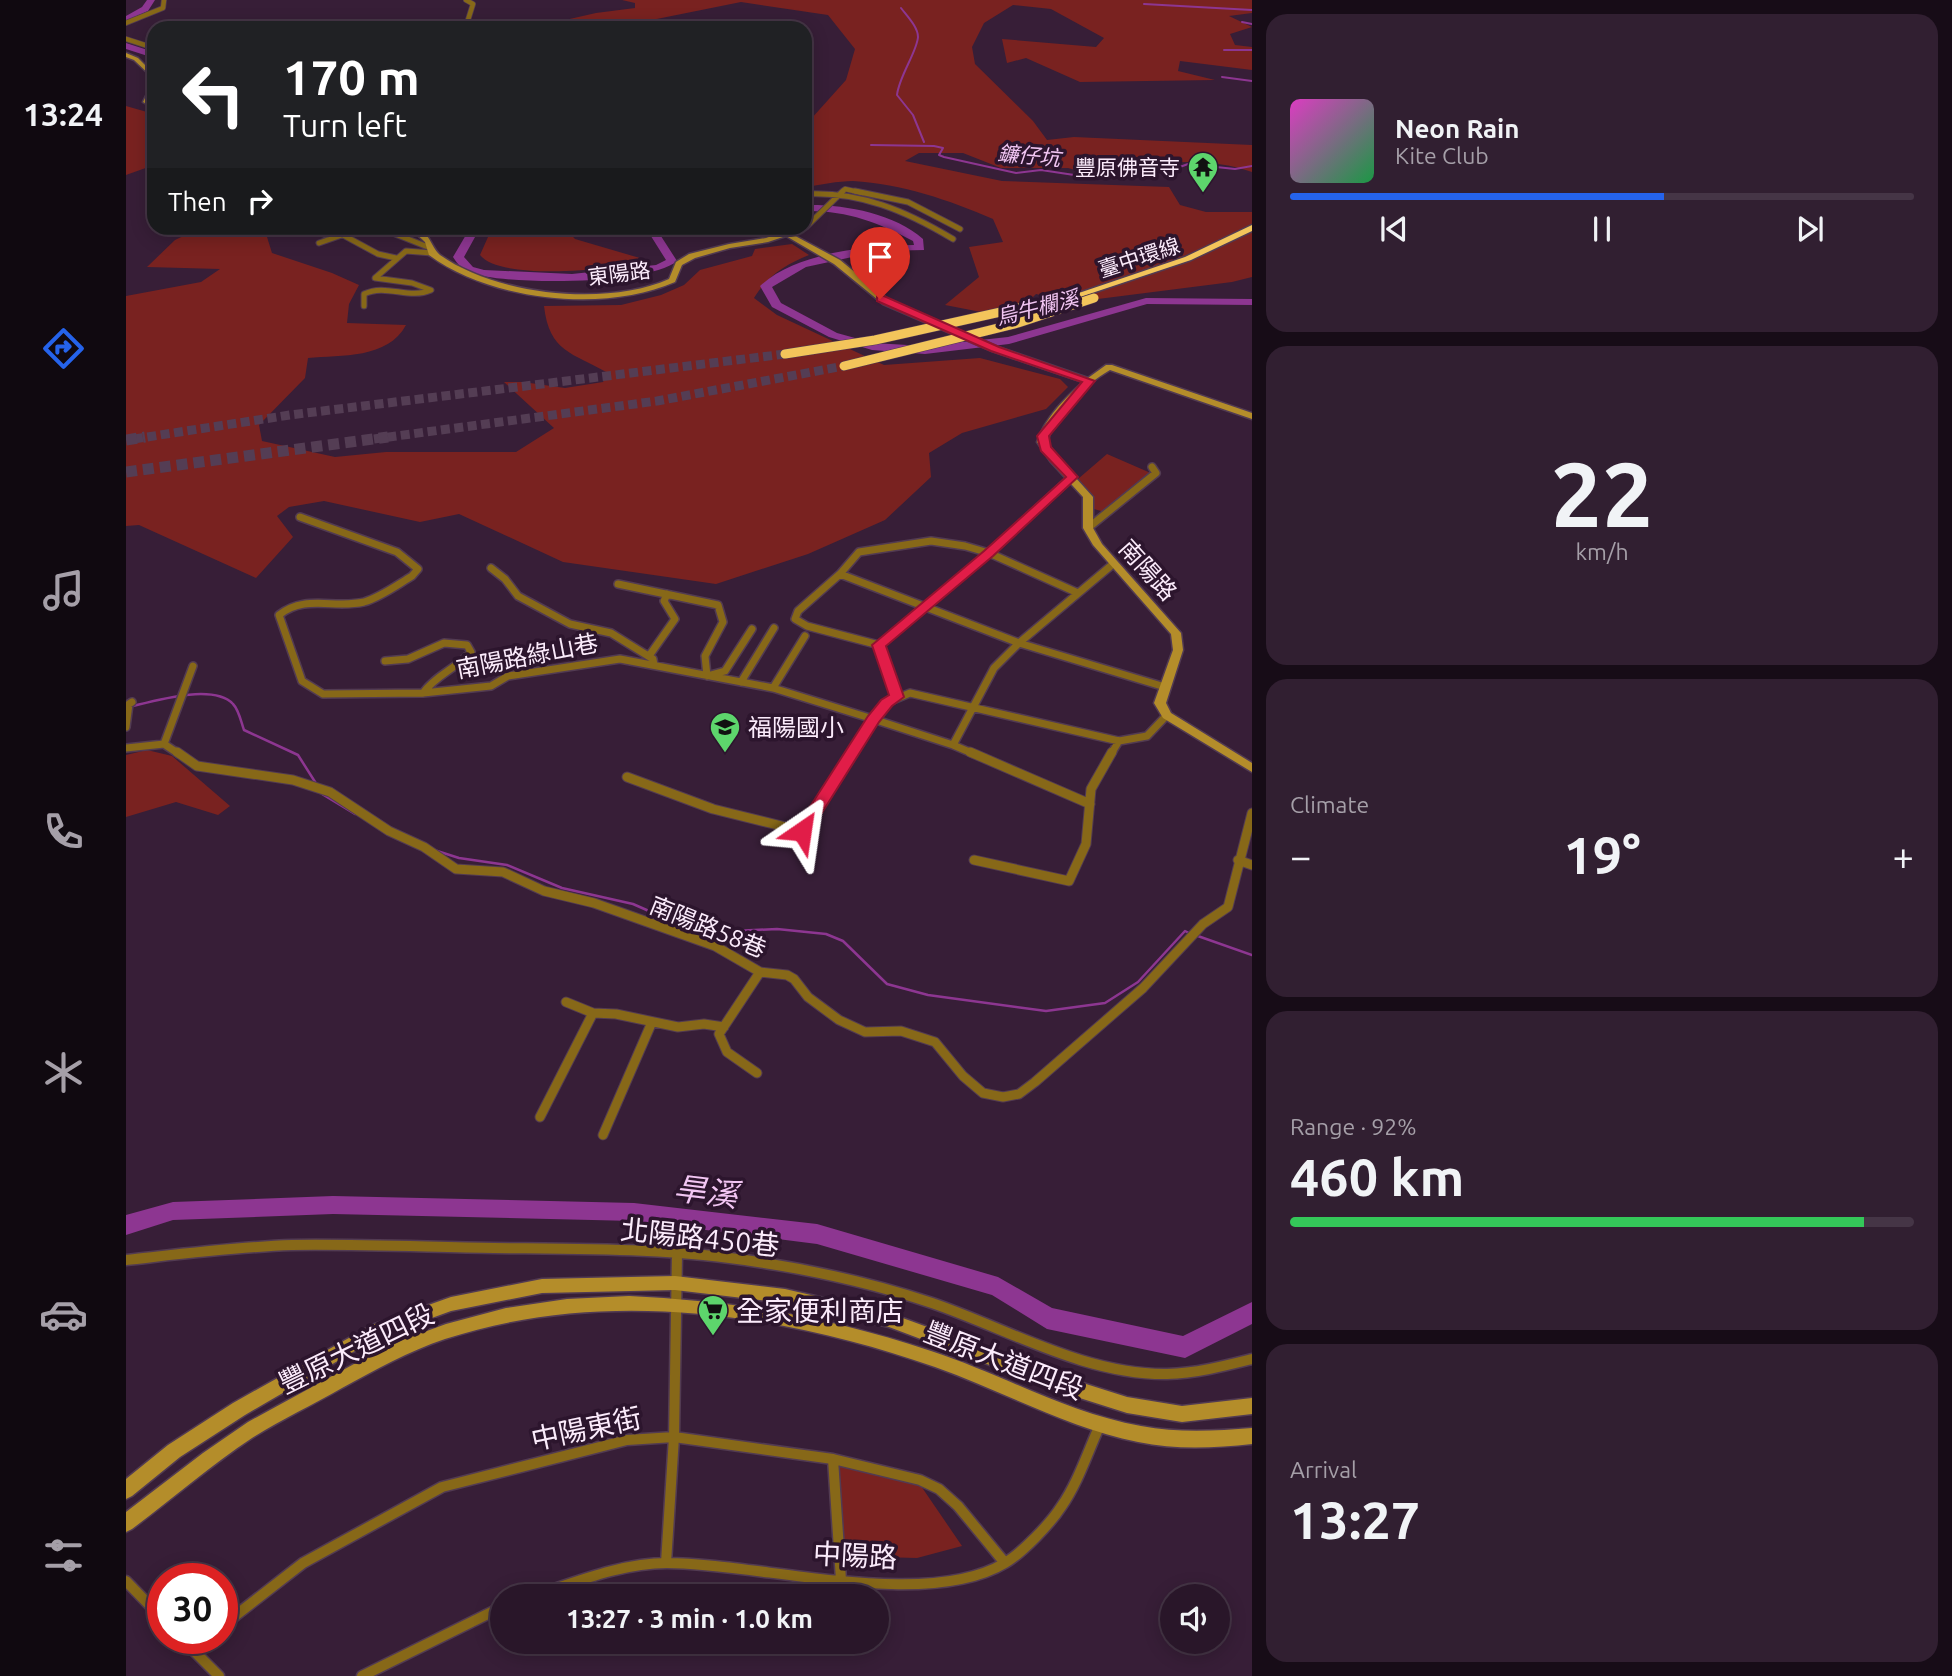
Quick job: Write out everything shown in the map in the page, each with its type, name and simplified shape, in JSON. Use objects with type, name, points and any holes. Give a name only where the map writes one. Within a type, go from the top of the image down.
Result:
[{"type":"highway","name":"臺中環線","points":[[785,354],[876,340],[1077,295],[1143,276],[1202,254],[1252,228]]},
{"type":"highway","name":"臺中環線","points":[[844,366],[1018,323],[1156,280],[1252,239]]},
{"type":"street","points":[[126,23],[163,8],[164,0]]},
{"type":"street","points":[[466,0],[473,4],[469,21]]},
{"type":"street","points":[[126,39],[147,46]]},
{"type":"street","points":[[126,55],[136,59],[147,70]]},
{"type":"street","points":[[812,221],[845,189],[908,202],[960,229]]},
{"type":"street","points":[[812,194],[840,195],[901,210],[953,239]]},
{"type":"street","points":[[328,235],[336,237]]},
{"type":"street","points":[[319,243],[344,235],[378,254],[396,258]]},
{"type":"street","points":[[400,235],[418,247],[432,250]]},
{"type":"street","name":"東陽路","points":[[422,235],[429,241],[432,250],[457,270],[486,282],[568,296],[594,296],[653,289],[672,280],[679,264],[692,256],[781,235]]},
{"type":"street","points":[[790,235],[826,254],[886,302],[1005,353],[1089,381],[1106,369],[1119,368],[1252,416]]},
{"type":"street","points":[[364,306],[364,294],[373,289],[416,295],[431,290],[412,283],[375,278],[406,251],[432,250]]},
{"type":"street","name":"南陽路","points":[[1089,381],[1043,436],[1045,448],[1088,496],[1088,528],[1113,564],[1136,585],[1176,633],[1178,650],[1160,703],[1167,715]]},
{"type":"street","points":[[1088,528],[1156,473],[1153,467]]},
{"type":"street","points":[[879,645],[989,553],[1072,477]]},
{"type":"street","name":"南陽路綠山巷","points":[[300,517],[397,552],[418,569],[412,576],[362,602],[309,604],[284,608],[278,615],[302,681],[323,694],[423,693],[491,686],[508,676],[620,659],[773,688],[953,745],[1090,804]]},
{"type":"street","points":[[879,645],[807,626],[795,620],[798,611],[840,574],[859,552],[931,541],[965,546],[989,553],[1078,593]]},
{"type":"street","points":[[953,745],[994,668],[1019,643],[1113,564]]},
{"type":"street","points":[[491,568],[505,579],[518,596],[570,624],[611,634],[649,656],[654,665]]},
{"type":"street","points":[[840,574],[1019,643],[1165,687]]},
{"type":"street","points":[[618,584],[718,605],[723,622],[705,656],[707,676],[725,671],[752,629]]},
{"type":"street","points":[[649,656],[675,619],[664,601],[667,594]]},
{"type":"street","points":[[741,682],[774,628]]},
{"type":"street","points":[[773,688],[805,636]]},
{"type":"street","points":[[385,661],[407,659],[440,643],[458,640],[467,645],[471,652],[466,659],[428,685],[423,693]]},
{"type":"street","points":[[879,645],[897,697]]},
{"type":"street","points":[[126,748],[164,744],[193,666]]},
{"type":"street","points":[[627,777],[713,809],[802,831],[873,719],[886,703],[910,693],[1119,741],[1138,741],[1150,736],[1167,715],[1252,768]]},
{"type":"street","points":[[126,727],[129,704]]},
{"type":"street","points":[[974,860],[1069,881],[1086,844],[1091,789],[1119,741]]},
{"type":"street","name":"南陽路58巷","points":[[164,744],[197,766],[259,777],[293,779],[316,786],[330,792],[389,831],[424,847],[456,869],[492,871],[517,877],[544,891],[594,903],[715,946],[760,972],[787,975],[794,979],[808,997],[839,1020],[865,1032],[901,1031],[935,1042],[962,1076],[983,1093],[1003,1097],[1019,1094],[1143,988],[1177,948],[1203,924],[1228,908],[1238,860],[1252,814]]},
{"type":"street","points":[[1238,860],[1252,865]]},
{"type":"street","points":[[757,1073],[733,1058],[720,1044],[719,1034],[760,972]]},
{"type":"street","points":[[566,1002],[593,1013],[616,1014],[652,1023],[678,1027],[704,1024],[724,1027]]},
{"type":"street","points":[[540,1116],[593,1013]]},
{"type":"street","points":[[603,1135],[652,1023]]},
{"type":"street","name":"北陽路450巷","points":[[126,1260],[217,1250],[314,1245],[580,1249],[677,1254],[757,1263],[819,1274],[894,1293],[931,1303],[1082,1362],[1137,1372],[1190,1374],[1226,1368],[1252,1359]]},
{"type":"street","points":[[666,1563],[674,1437],[677,1254]]},
{"type":"street","name":"豐原大道四段","points":[[126,1490],[174,1451],[239,1409],[372,1332],[451,1304],[542,1286],[675,1283],[785,1296],[889,1320],[1064,1385],[1127,1405],[1182,1413],[1252,1406]]},
{"type":"street","name":"豐原大道四段","points":[[126,1523],[239,1437],[373,1362],[443,1332],[485,1319],[535,1309],[615,1303],[779,1316],[934,1359],[1100,1424],[1137,1434],[1195,1441],[1252,1436]]},
{"type":"street","name":"中陽路","points":[[571,1584],[605,1573],[666,1563],[841,1580],[930,1584],[966,1578],[1005,1563],[1042,1529],[1062,1506],[1100,1424]]},
{"type":"street","name":"中陽東街","points":[[238,1614],[303,1563],[442,1487],[628,1440],[674,1437],[833,1460],[920,1480],[939,1489],[958,1506],[1005,1563]]},
{"type":"street","points":[[833,1460],[841,1580]]},
{"type":"street","points":[[126,1581],[147,1603]]},
{"type":"street","points":[[362,1676],[490,1613]]},
{"type":"street","points":[[197,1654],[219,1676]]},
{"type":"shaded area","points":[[622,0],[1252,0],[1252,13],[1229,16],[1252,27],[1230,34],[1235,45],[1252,47],[1252,70],[1180,61],[1178,71],[1215,80],[1080,82],[1026,58],[1007,63],[1002,39],[1096,47],[1104,38],[1051,9],[1013,5],[984,23],[972,47],[975,64],[1033,121],[1047,140],[1074,137],[1252,145],[1252,172],[1232,166],[1190,162],[1083,172],[1068,168],[1001,168],[963,153],[919,153],[905,161],[1002,181],[1169,187],[1180,205],[1206,212],[1252,212],[1252,277],[1232,282],[1098,299],[1049,318],[1031,314],[1058,299],[1036,294],[1012,318],[945,305],[979,277],[969,247],[1003,242],[993,219],[907,189],[853,181],[812,186],[812,118],[846,80],[855,49],[828,15],[741,2],[647,21],[561,21],[635,8],[635,3]]},
{"type":"shaded area","points":[[126,106],[147,112],[147,168],[126,175]]},
{"type":"shaded area","points":[[185,235],[274,235],[267,237],[272,253],[359,285],[349,304],[347,323],[406,325],[398,336],[376,350],[308,358],[305,378],[259,425],[262,441],[335,457],[386,452],[516,452],[554,428],[504,382],[565,388],[603,382],[608,373],[574,355],[557,342],[551,333],[544,306],[621,305],[661,295],[684,285],[700,270],[752,256],[755,249],[792,244],[809,255],[778,272],[754,298],[777,315],[884,365],[980,358],[1060,379],[1068,387],[1046,409],[962,433],[929,453],[931,477],[885,520],[808,554],[716,584],[563,562],[459,514],[420,522],[324,501],[289,507],[277,516],[293,537],[256,578],[139,525],[126,526],[126,296],[201,282],[220,269],[147,267],[175,240]]},
{"type":"shaded area","points":[[489,235],[571,235],[575,239],[650,261],[588,270],[535,271],[492,263],[480,255]]},
{"type":"shaded area","points":[[1107,454],[1153,474],[1108,513],[1094,509],[1093,499],[1078,479]]},
{"type":"shaded area","points":[[147,750],[172,756],[230,806],[218,815],[176,802],[126,817],[126,755]]},
{"type":"shaded area","points":[[834,1464],[921,1486],[962,1546],[917,1558],[842,1556]]},
{"type":"waterway","name":"烏牛欄溪","points":[[126,19],[145,9],[151,0]]},
{"type":"waterway","points":[[1144,4],[1252,10]]},
{"type":"waterway","name":"鐮仔坑","points":[[901,8],[914,26],[918,37],[897,95],[913,115],[924,142]]},
{"type":"waterway","points":[[1242,22],[1252,24]]},
{"type":"waterway","name":"烏牛欄溪","points":[[126,46],[147,53]]},
{"type":"waterway","points":[[1224,50],[1252,50]]},
{"type":"waterway","points":[[1222,77],[1252,81]]},
{"type":"waterway","name":"鐮仔坑","points":[[871,145],[934,146],[943,148],[939,155],[944,157],[1016,173],[1041,170],[1094,178],[1169,171],[1188,164],[1235,169],[1252,166]]},
{"type":"waterway","name":"烏牛欄溪","points":[[812,208],[864,215],[918,239],[920,248],[880,248],[802,265],[766,286],[776,305],[833,335],[872,346],[925,350],[1009,340],[1146,301],[1252,302]]},
{"type":"waterway","name":"烏牛欄溪","points":[[471,235],[458,257],[469,269],[508,276],[538,277],[606,275],[659,267],[672,261],[655,235]]},
{"type":"waterway","points":[[129,707],[183,695],[212,695],[224,698],[235,707],[244,730],[298,755],[317,785]]},
{"type":"waterway","points":[[322,794],[355,814]]},
{"type":"waterway","points":[[434,850],[459,858],[507,865],[562,888],[633,904],[683,926],[714,932],[777,929],[826,934],[843,941],[887,984],[928,995],[1046,1011],[1105,1003],[1138,982],[1185,931],[1189,933]]},
{"type":"waterway","points":[[1195,935],[1252,955]]},
{"type":"waterway","name":"旱溪","points":[[126,1225],[173,1211],[333,1205],[634,1212],[817,1234],[998,1287],[1047,1318],[1185,1347],[1252,1312]]},
{"type":"tunnel","points":[[134,439],[290,415],[785,354]]},
{"type":"tunnel","points":[[374,439],[657,401],[844,366]]},
{"type":"tunnel","points":[[126,440],[145,437]]},
{"type":"tunnel","points":[[126,472],[388,437]]},
{"type":"place","name":"豐原佛音寺","points":[[1203,194]]},
{"type":"place","name":"福陽國小","points":[[725,754]]},
{"type":"place","name":"全家便利商店","points":[[713,1337]]},
{"type":"route","points":[[802,831],[873,719],[886,703],[897,697],[879,645],[989,553],[1072,477],[1045,448],[1043,436],[1046,428],[1089,381],[995,349],[880,299]]}]
